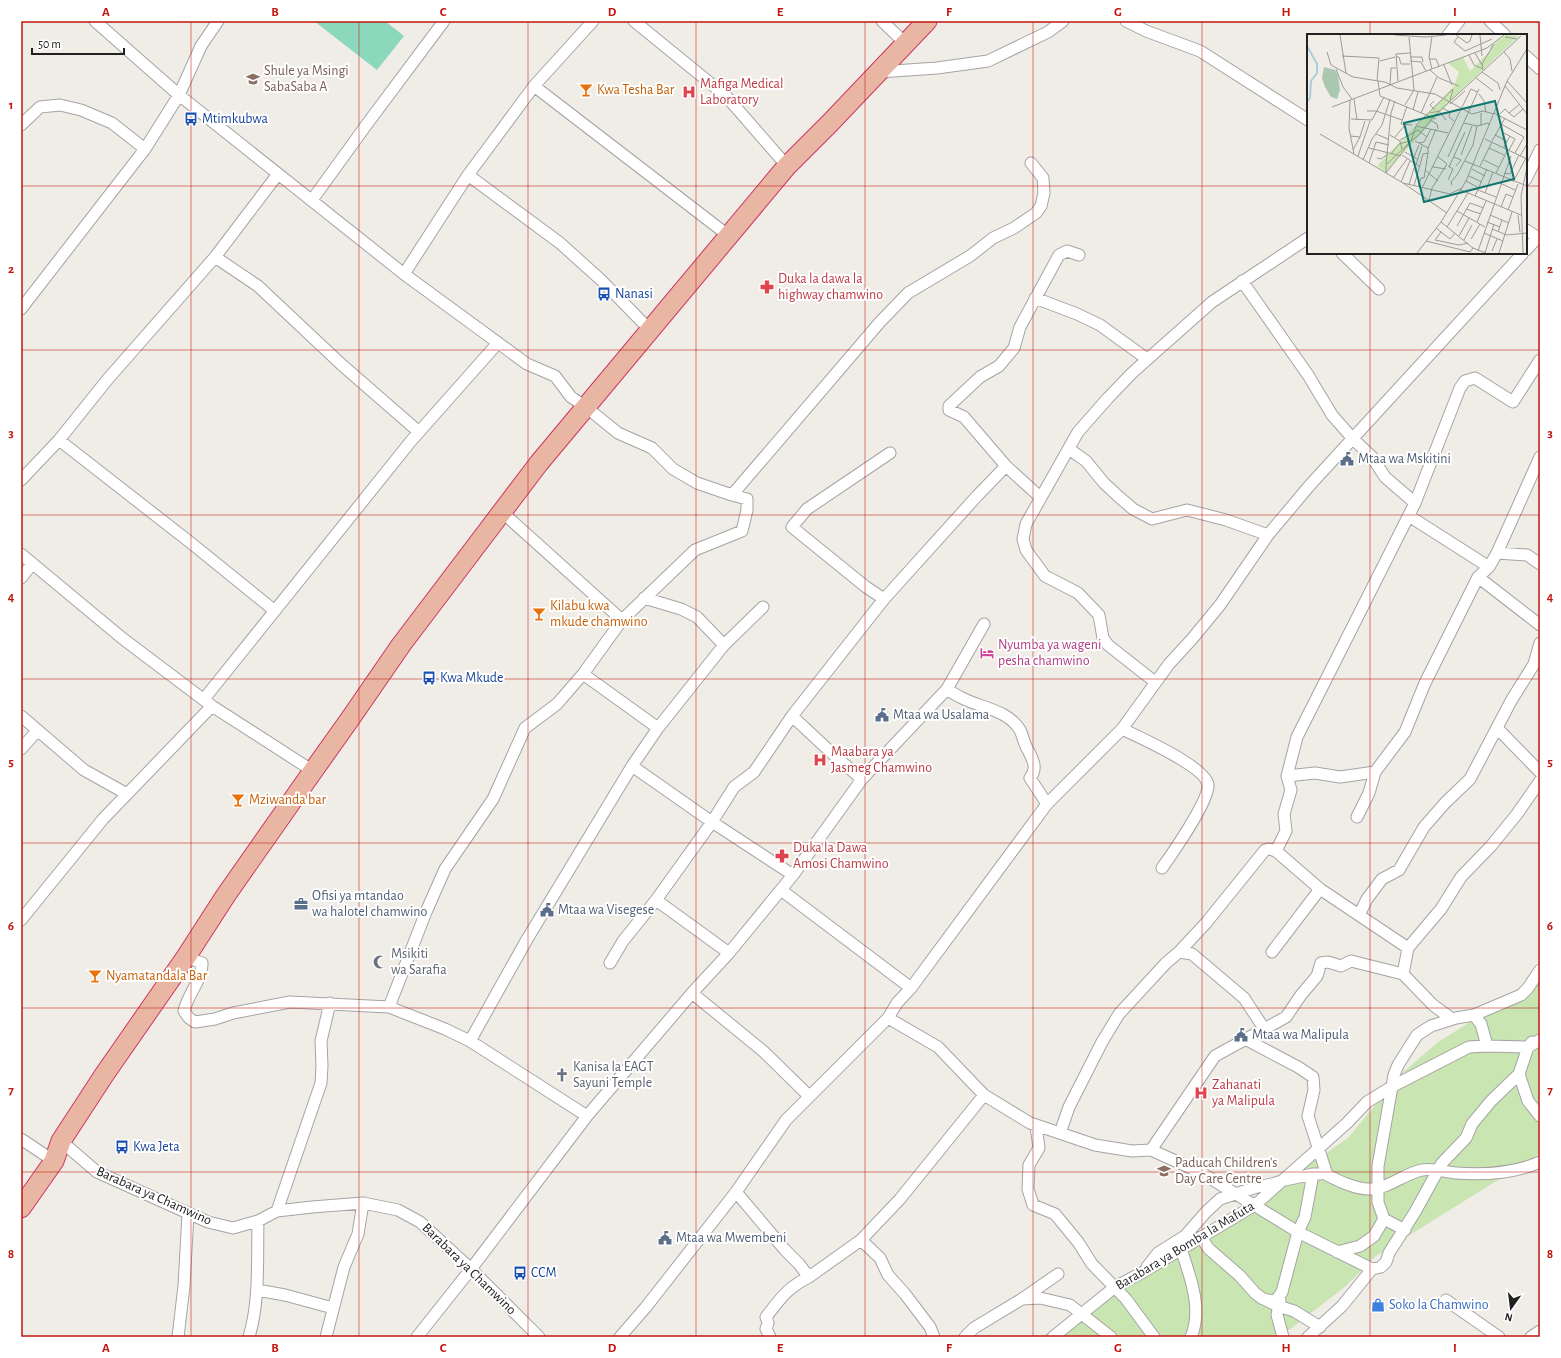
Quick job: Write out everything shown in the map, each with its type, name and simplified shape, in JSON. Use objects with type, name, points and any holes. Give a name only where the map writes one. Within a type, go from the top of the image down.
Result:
[{"type":"highway","points":[[21,1208],[54,1161],[61,1141],[104,1075],[312,771],[401,645],[539,463],[787,166],[879,72],[904,43],[927,21]]},
{"type":"street","points":[[96,21],[179,95],[404,274],[497,344],[527,364],[555,376],[571,397],[618,433],[652,448],[673,470],[697,484],[747,499],[747,510],[742,531],[695,550],[622,620],[584,674],[557,704],[525,728],[493,799],[445,869],[426,912],[389,1007]]},
{"type":"street","points":[[21,309],[145,149],[179,95],[200,46],[218,21]]},
{"type":"street","points":[[312,200],[366,124],[444,21]]},
{"type":"street","points":[[404,274],[468,175],[534,86],[593,21]]},
{"type":"street","points":[[634,21],[726,96],[787,166]]},
{"type":"street","points":[[882,21],[904,43]]},
{"type":"street","points":[[879,72],[937,68],[988,61],[1048,32],[1063,21]]},
{"type":"street","points":[[1126,21],[1146,31],[1200,51],[1307,119]]},
{"type":"street","points":[[1449,34],[1459,21]]},
{"type":"street","points":[[1490,21],[1504,34]]},
{"type":"street","points":[[1527,57],[1540,70]]},
{"type":"street","points":[[534,86],[729,236]]},
{"type":"street","points":[[21,126],[40,107],[60,105],[81,110],[112,123],[145,149]]},
{"type":"street","points":[[1527,177],[1540,150]]},
{"type":"street","points":[[732,495],[880,322],[908,293],[970,256],[993,238],[1014,228],[1036,213],[1041,206],[1044,193],[1043,178],[1031,163]]},
{"type":"street","points":[[21,480],[59,440],[106,380],[215,257],[278,174]]},
{"type":"street","points":[[468,175],[560,243],[601,280],[650,330]]},
{"type":"street","points":[[1527,231],[1538,238],[1527,249]]},
{"type":"street","points":[[1155,682],[1108,645],[1103,638],[1099,615],[1078,593],[1045,576],[1026,550],[1023,539],[1026,524],[1078,432],[1108,398],[1147,359],[1212,302],[1307,239]]},
{"type":"street","points":[[1040,497],[1006,466],[964,417],[949,410],[952,403],[980,377],[999,366],[1014,348],[1020,327],[1059,255],[1067,251],[1079,255]]},
{"type":"street","points":[[1343,254],[1379,289]]},
{"type":"street","points":[[620,1337],[646,1307],[736,1192],[786,1120],[888,1018],[897,1003],[911,988],[1046,804],[1122,729],[1169,664],[1220,605],[1268,535],[1332,460],[1522,254]]},
{"type":"street","points":[[215,257],[258,286],[342,365],[419,432]]},
{"type":"street","points":[[1242,281],[1308,375],[1332,415],[1353,439],[1372,457],[1385,477],[1416,503]]},
{"type":"street","points":[[1035,298],[1077,314],[1100,325],[1147,359]]},
{"type":"street","points":[[21,920],[103,819],[208,702],[275,611],[419,432],[497,344]]},
{"type":"street","points":[[1276,851],[1286,831],[1284,814],[1291,790],[1287,776],[1297,737],[1416,503],[1460,388],[1465,380],[1475,378],[1513,402],[1540,360]]},
{"type":"street","points":[[59,440],[275,611]]},
{"type":"street","points":[[1069,449],[1086,461],[1104,483],[1133,509],[1152,519],[1187,510],[1226,520],[1268,535]]},
{"type":"street","points":[[884,599],[866,587],[792,527],[807,509],[890,454]]},
{"type":"street","points":[[1357,817],[1369,792],[1375,772],[1405,732],[1425,683],[1478,577],[1489,567],[1497,553],[1540,457]]},
{"type":"street","points":[[610,963],[623,941],[656,900],[712,822],[734,787],[754,772],[792,716],[884,599],[1006,466]]},
{"type":"street","points":[[502,512],[622,620]]},
{"type":"street","points":[[1409,516],[1489,567]]},
{"type":"street","points":[[1497,553],[1527,555],[1540,564]]},
{"type":"street","points":[[21,554],[122,638],[208,702],[312,771]]},
{"type":"street","points":[[21,578],[32,564]]},
{"type":"street","points":[[1478,577],[1540,625]]},
{"type":"street","points":[[644,598],[682,609],[697,617],[724,645]]},
{"type":"street","points":[[470,1041],[526,941],[632,766],[658,728],[724,645],[762,606]]},
{"type":"street","points":[[417,1337],[471,1269],[587,1116],[729,953],[793,875],[862,779],[947,689],[984,624]]},
{"type":"street","points":[[1359,915],[1367,899],[1382,879],[1398,870],[1424,827],[1445,803],[1470,779],[1511,701],[1534,664],[1540,643]]},
{"type":"street","points":[[584,674],[658,728]]},
{"type":"street","points":[[947,689],[961,698],[994,710],[1011,720],[1020,730],[1025,746],[1034,762],[1034,773],[1030,778],[1046,804]]},
{"type":"street","points":[[21,716],[84,770],[127,794]]},
{"type":"street","points":[[792,716],[862,779]]},
{"type":"street","points":[[1497,728],[1540,772]]},
{"type":"street","points":[[1122,729],[1166,750],[1205,777],[1208,786],[1199,810],[1180,843],[1162,868]]},
{"type":"street","points":[[21,749],[37,731]]},
{"type":"street","points":[[632,766],[712,822],[793,875]]},
{"type":"street","points":[[1287,776],[1315,773],[1340,778],[1375,772]]},
{"type":"street","points":[[1403,974],[1408,948],[1440,909],[1461,877],[1492,846],[1517,814],[1540,780]]},
{"type":"street","points":[[1060,1132],[1069,1107],[1102,1042],[1119,1014],[1166,963],[1179,952],[1206,923],[1265,850],[1269,849],[1276,851],[1320,889],[1408,948]]},
{"type":"street","points":[[1272,952],[1320,889]]},
{"type":"street","points":[[781,890],[911,988]]},
{"type":"street","points":[[656,900],[729,953]]},
{"type":"street","points":[[1179,952],[1192,954],[1244,998],[1265,1030]]},
{"type":"street","points":[[186,957],[202,963],[202,970],[186,1000],[184,1011],[189,1018],[195,1022],[215,1020],[233,1013],[290,1002],[389,1007],[445,1029],[470,1041],[587,1116]]},
{"type":"street","points":[[1151,1150],[1215,1056],[1245,1038],[1265,1030],[1286,1017],[1301,995],[1317,976],[1321,963],[1328,962],[1341,966],[1351,962],[1403,974],[1433,1005],[1452,1019]]},
{"type":"street","points":[[1405,1230],[1384,1219],[1378,1202],[1378,1166],[1392,1086],[1398,1065],[1417,1035],[1431,1026],[1474,1014],[1521,995],[1528,988],[1540,970]]},
{"type":"street","points":[[692,994],[763,1051],[809,1096]]},
{"type":"street","points":[[277,1211],[321,1083],[321,1041],[330,1003]]},
{"type":"street","points":[[1474,1014],[1481,1024],[1487,1046]]},
{"type":"street","points":[[888,1018],[938,1047],[984,1095],[1030,1123],[1095,1145],[1132,1151],[1151,1150],[1200,1172],[1298,1232],[1372,1269],[1381,1267],[1386,1262],[1389,1253],[1405,1230],[1442,1163],[1466,1138],[1472,1124],[1486,1107],[1519,1074],[1528,1047],[1540,1033]]},
{"type":"street","points":[[1245,1038],[1298,1067],[1313,1077],[1314,1090],[1308,1116],[1327,1175]]},
{"type":"street","points":[[1528,1047],[1540,1040]]},
{"type":"street","name":"Barabara ya Bomba la Mafuta","points":[[1053,1337],[1115,1287],[1143,1272],[1255,1205],[1347,1124],[1368,1102],[1392,1086],[1469,1047],[1528,1047],[1540,1050]]},
{"type":"street","points":[[1519,1074],[1528,1101],[1540,1116]]},
{"type":"street","points":[[770,1337],[766,1329],[768,1323],[766,1317],[779,1299],[798,1282],[809,1277],[861,1240],[900,1199],[984,1095]]},
{"type":"street","points":[[1036,1126],[1039,1148],[1029,1165],[1028,1173],[1028,1189],[1033,1205],[1055,1214],[1078,1242],[1092,1264],[1126,1299],[1154,1337]]},
{"type":"street","points":[[21,1139],[54,1161]]},
{"type":"street","name":"Barabara ya Chamwino","points":[[61,1141],[97,1172],[188,1214],[208,1222],[233,1228],[258,1221],[277,1211],[363,1203],[398,1210],[420,1222],[471,1269],[540,1337]]},
{"type":"street","points":[[1143,1272],[1158,1253],[1185,1236],[1206,1212],[1220,1199],[1285,1180],[1313,1174],[1327,1175],[1349,1185],[1367,1189],[1378,1188],[1407,1175],[1423,1170],[1474,1174],[1496,1173],[1528,1168],[1540,1162]]},
{"type":"street","points":[[1283,1337],[1277,1315],[1278,1306],[1298,1232],[1305,1217],[1313,1174]]},
{"type":"street","points":[[736,1192],[809,1277]]},
{"type":"street","points":[[326,1337],[344,1267],[358,1234],[363,1203]]},
{"type":"street","points":[[178,1337],[184,1286],[188,1214]]},
{"type":"street","points":[[1337,1252],[1360,1246],[1370,1239],[1374,1236],[1384,1219]]},
{"type":"street","points":[[249,1337],[254,1319],[258,1221]]},
{"type":"street","points":[[1201,1237],[1209,1248],[1240,1276],[1255,1293],[1263,1299],[1278,1306],[1294,1311],[1320,1327]]},
{"type":"street","points":[[861,1240],[880,1258],[888,1275],[905,1294],[930,1327],[934,1337]]},
{"type":"street","points":[[1181,1249],[1192,1284],[1196,1314],[1191,1337]]},
{"type":"street","points":[[1308,1337],[1342,1306],[1372,1269]]},
{"type":"street","points":[[965,1337],[974,1328],[1022,1299],[1058,1274]]},
{"type":"street","points":[[256,1290],[285,1295],[333,1308]]},
{"type":"street","points":[[1263,1299],[1273,1301],[1277,1299],[1282,1292]]},
{"type":"street","points":[[1022,1299],[1040,1298],[1060,1301],[1070,1305],[1111,1337]]},
{"type":"street","points":[[1446,1300],[1499,1337]]},
{"type":"street","points":[[1532,1337],[1540,1331]]},
{"type":"green space","points":[[314,21],[385,21],[404,36],[377,70]]},
{"type":"green space","points":[[1540,978],[1540,1153],[1376,1256],[1346,1286],[1280,1337],[1041,1337],[1243,1210],[1348,1138],[1400,1075],[1438,1042]]},
{"type":"place","name":"Shule ya Msingi SabaSaba A","points":[[253,79]]},
{"type":"place","name":"Kwa Tesha Bar","points":[[586,90]]},
{"type":"place","name":"Mafiga Medical Laboratory","points":[[689,92]]},
{"type":"place","name":"Mtimkubwa","points":[[191,119]]},
{"type":"place","name":"Duka la dawa la highway chamwino","points":[[767,287]]},
{"type":"place","name":"Nanasi","points":[[604,294]]},
{"type":"place","name":"Mtaa wa Mskitini","points":[[1347,459]]},
{"type":"place","name":"Kilabu kwa mkude chamwino","points":[[539,614]]},
{"type":"place","name":"Nyumba ya wageni pesha chamwino","points":[[987,653]]},
{"type":"place","name":"Kwa Mkude","points":[[429,678]]},
{"type":"place","name":"Mtaa wa Usalama","points":[[882,715]]},
{"type":"place","name":"Maabara ya Jasmeg Chamwino","points":[[820,760]]},
{"type":"place","name":"Mziwanda bar","points":[[238,800]]},
{"type":"place","name":"Duka la Dawa Amosi Chamwino","points":[[782,856]]},
{"type":"place","name":"Ofisi ya mtandao wa halotel chamwino","points":[[301,904]]},
{"type":"place","name":"Mtaa wa Visegese","points":[[547,910]]},
{"type":"place","name":"Msikiti wa Sarafia","points":[[380,962]]},
{"type":"place","name":"Nyamatandala Bar","points":[[95,976]]},
{"type":"place","name":"Mtaa wa Malipula","points":[[1241,1035]]},
{"type":"place","name":"Kanisa la EAGT Sayuni Temple","points":[[562,1075]]},
{"type":"place","name":"Zahanati ya Malipula","points":[[1201,1093]]},
{"type":"place","name":"Kwa Jeta","points":[[122,1147]]},
{"type":"place","name":"Paducah Children's Day Care Centre","points":[[1164,1171]]},
{"type":"place","name":"Mtaa wa Mwembeni","points":[[665,1238]]},
{"type":"place","name":"CCM","points":[[520,1273]]},
{"type":"place","name":"Soko la Chamwino","points":[[1378,1305]]}]
